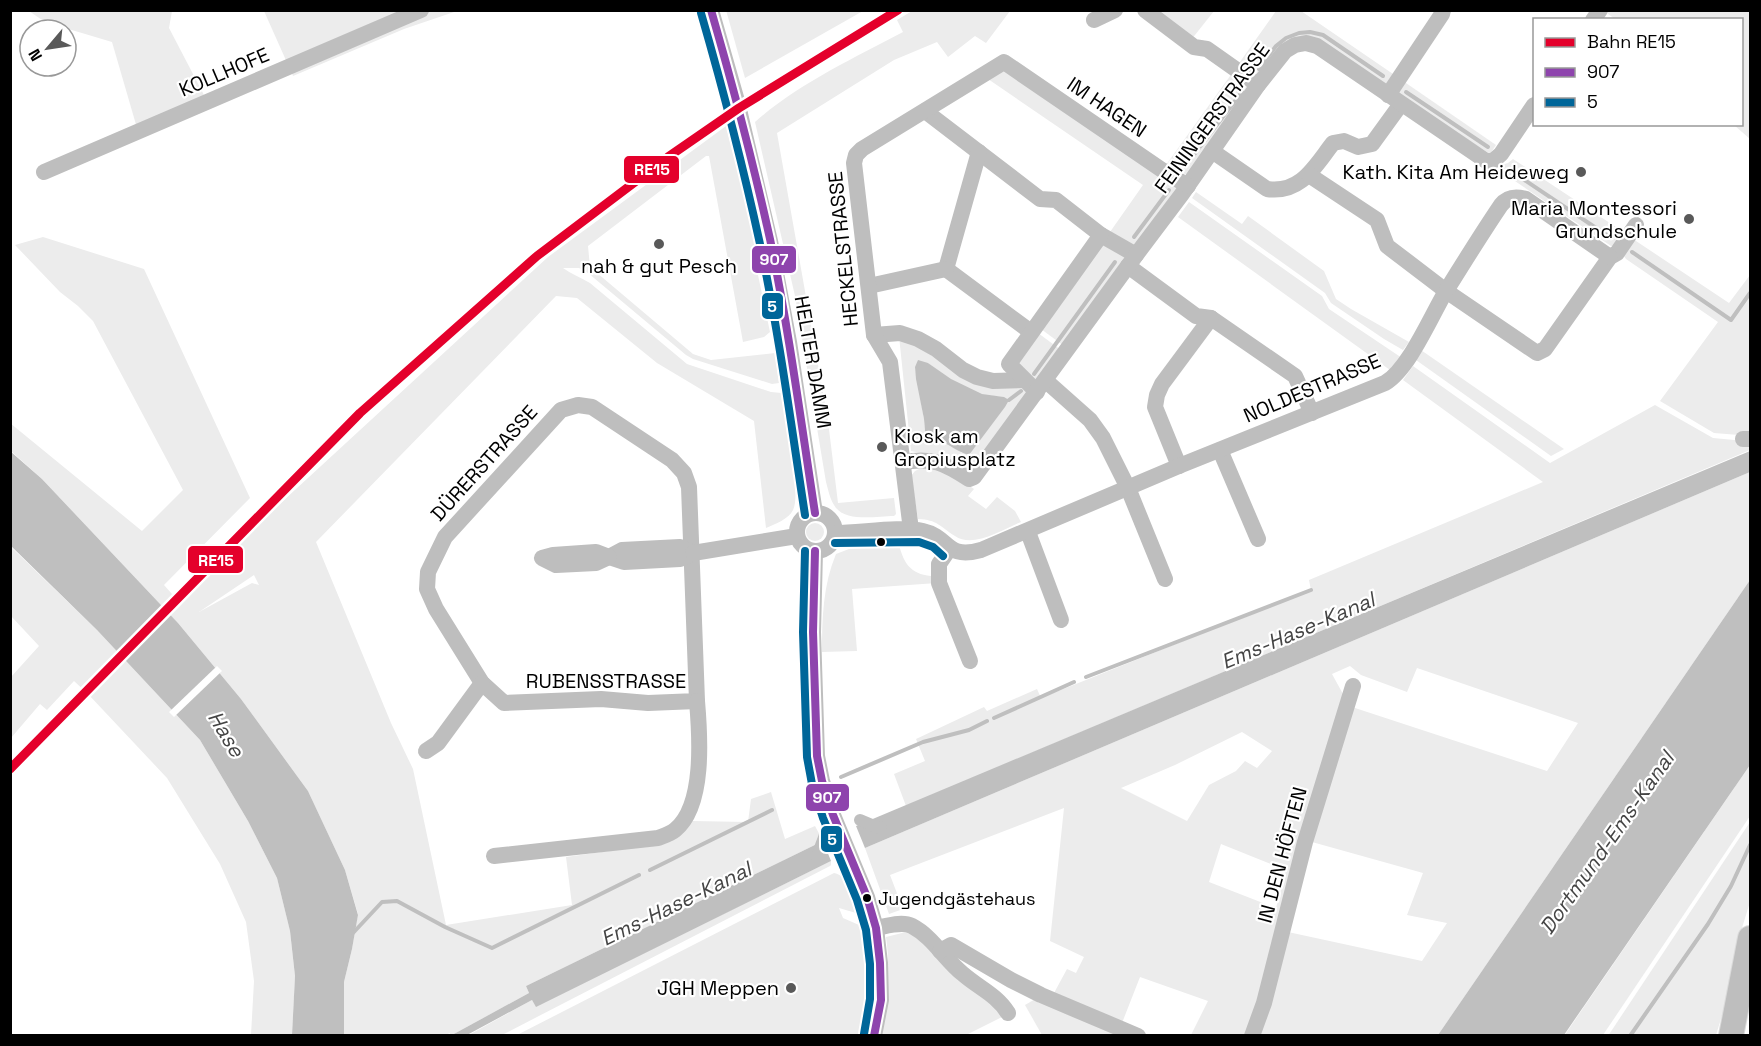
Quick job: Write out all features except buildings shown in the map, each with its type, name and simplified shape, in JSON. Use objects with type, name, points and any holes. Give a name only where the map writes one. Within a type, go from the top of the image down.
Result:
[{"type":"highway","points":[[1731,1035],[1750,938]]},
{"type":"highway","points":[[1742,1035],[1750,977]]},
{"type":"street","name":"KOLLHOFE","points":[[44,172],[421,10]]},
{"type":"street","name":"HELTER DAMM","points":[[711,10],[741,117],[770,241],[795,375],[815,513]]},
{"type":"street","points":[[1094,20],[1114,10]]},
{"type":"street","points":[[1145,10],[1194,47],[1207,49],[1258,86]]},
{"type":"street","points":[[1212,151],[1267,189],[1277,191],[1294,187],[1309,175],[1333,143],[1344,141],[1358,147],[1372,144],[1443,10]]},
{"type":"street","name":"FEININGERSTRASSE","points":[[903,462],[933,460],[953,468],[969,479],[974,477],[1188,186],[1258,86],[1285,51],[1295,45],[1306,43],[1317,46],[1486,161],[1496,159],[1533,106]]},
{"type":"street","name":"HECKELSTRASSE","points":[[874,335],[854,163],[856,154],[1004,62]]},
{"type":"street","name":"IM HAGEN","points":[[1004,62],[1188,186]]},
{"type":"street","points":[[925,111],[1040,199],[1056,200],[1132,260],[1196,316],[1211,318],[1295,376],[1312,413]]},
{"type":"street","points":[[946,268],[979,152]]},
{"type":"street","points":[[1309,175],[1377,220],[1387,246],[1446,291],[1537,353],[1545,349],[1610,257],[1617,253],[1636,225]]},
{"type":"street","name":"NOLDESTRASSE","points":[[950,548],[958,553],[971,553],[1028,532],[1179,466],[1385,383],[1396,375],[1408,359],[1446,291],[1501,205],[1510,198],[1526,199],[1610,257]]},
{"type":"street","points":[[1023,380],[1009,364],[1101,235]]},
{"type":"street","points":[[869,286],[946,268]]},
{"type":"street","points":[[946,268],[1031,332]]},
{"type":"street","points":[[1179,466],[1155,407],[1157,395],[1162,384],[1211,318]]},
{"type":"street","points":[[911,530],[890,362],[874,335],[900,333],[918,339],[977,377],[993,381],[1023,380],[1041,386],[1090,420],[1103,438],[1128,488],[1165,579]]},
{"type":"street","name":"DÜRERSTRASSE","points":[[427,589],[428,572],[445,537],[561,410],[578,405],[592,407],[672,460],[684,472],[690,488],[693,553]]},
{"type":"street","points":[[1220,450],[1258,539]]},
{"type":"street","points":[[815,513],[829,518],[835,533],[828,547],[814,551],[801,545],[797,529],[800,521],[815,513]]},
{"type":"street","points":[[835,533],[911,530],[930,533],[950,548],[939,564],[939,584],[970,661]]},
{"type":"street","points":[[1028,532],[1061,620]]},
{"type":"street","points":[[609,557],[624,562],[680,560],[693,553],[797,536]]},
{"type":"street","points":[[814,551],[813,632],[817,756],[833,815],[867,897],[876,928],[881,1000],[874,1035]]},
{"type":"street","name":"RUBENSSTRASSE","points":[[427,589],[436,609],[482,683],[504,703],[601,699],[648,703],[697,701],[693,553]]},
{"type":"street","points":[[426,751],[438,743],[482,683]]},
{"type":"street","name":"IN DEN HÖFTEN","points":[[1252,1035],[1267,992],[1305,842],[1353,686]]},
{"type":"street","points":[[494,856],[658,838],[674,831],[682,822],[695,796],[700,741],[697,701]]},
{"type":"street","points":[[876,928],[911,925],[927,937],[962,974],[1001,1002],[1008,1013]]},
{"type":"street","points":[[940,951],[951,945],[1041,995],[1138,1035]]},
{"type":"shaded area","points":[[726,10],[863,10],[863,11],[745,78]]},
{"type":"shaded area","points":[[29,11],[172,11],[169,28],[205,97],[137,128],[112,42],[78,32],[78,18],[39,18]]},
{"type":"shaded area","points":[[264,11],[457,11],[404,29],[293,76]]},
{"type":"shaded area","points":[[912,11],[1010,11],[986,43],[975,36],[948,57],[937,42],[894,60],[777,133],[828,421],[838,503],[894,498],[896,514],[894,516],[853,516],[839,511],[834,505],[826,482],[795,296],[755,122],[807,84],[903,32],[897,20]]},
{"type":"shaded area","points":[[1151,11],[1214,11],[1191,40]]},
{"type":"shaded area","points":[[1276,11],[1301,11],[1396,76],[1384,85],[1311,38],[1258,77],[1237,66]]},
{"type":"shaded area","points":[[1604,11],[1750,11],[1750,139],[1735,126],[1743,126],[1743,18],[1614,18]]},
{"type":"shaded area","points":[[1004,69],[1179,189],[1136,247],[1110,232],[1143,185],[988,79]]},
{"type":"shaded area","points":[[1233,72],[1249,90],[1187,175],[1166,165]]},
{"type":"shaded area","points":[[1403,81],[1496,145],[1490,154],[1398,94]]},
{"type":"shaded area","points":[[726,126],[754,234],[758,275],[770,332],[764,337],[743,342],[709,156],[588,246],[590,267],[693,354],[711,360],[775,353],[779,383],[772,384],[693,359],[588,273],[579,268],[563,268],[590,283],[687,364],[771,392],[781,393],[792,453],[795,501],[793,510],[788,516],[766,528],[754,421],[657,363],[577,298],[556,296],[316,542],[391,723],[413,769],[446,925],[572,905],[566,857],[659,844],[692,821],[748,822],[751,799],[771,792],[785,839],[815,826],[823,841],[526,986],[529,993],[452,1035],[449,1033],[447,1036],[344,1035],[344,982],[358,914],[345,870],[308,791],[241,699],[178,623],[42,479],[11,451],[10,423],[142,531],[183,490],[93,321],[60,292],[15,245],[43,237],[144,269],[250,498],[164,585],[180,603],[271,512],[548,257]],"holes":[[[254,575],[259,585],[252,583],[199,612]]]},
{"type":"shaded area","points":[[1513,159],[1625,233],[1614,246],[1611,246],[1509,177],[1502,165]]},
{"type":"shaded area","points":[[1196,192],[1242,224],[1248,216],[1324,271],[1336,299],[1409,342],[1403,350],[1331,303],[1325,293],[1192,198]]},
{"type":"shaded area","points":[[1189,202],[1322,296],[1329,309],[1402,358],[1390,370],[1178,217]]},
{"type":"shaded area","points":[[1633,239],[1729,303],[1750,275],[1750,450],[906,806],[894,774],[925,761],[916,739],[984,707],[987,711],[1037,689],[1041,698],[1311,590],[1309,580],[1543,482],[1403,380],[1413,366],[1550,463],[1655,405],[1713,438],[1745,441],[1739,435],[1714,433],[1660,401],[1718,322],[1626,259],[1624,256]]},
{"type":"shaded area","points":[[1101,244],[1126,255],[1064,346],[1041,329]]},
{"type":"shaded area","points":[[1038,333],[1061,350],[1036,385],[1017,362]]},
{"type":"shaded area","points":[[899,336],[961,373],[1019,384],[1028,392],[972,468],[911,451]],"holes":[[[928,363],[969,390],[984,395],[1004,397],[962,453],[946,443],[929,438],[925,431],[915,367]]]},
{"type":"shaded area","points":[[1418,348],[1564,449],[1551,456],[1416,360]]},
{"type":"shaded area","points":[[927,465],[956,477],[974,489],[968,496],[986,509],[997,497],[1015,511],[1021,522],[988,536],[970,540],[955,536],[934,522],[918,519],[911,476],[915,471]]},
{"type":"shaded area","points":[[1750,472],[1750,580],[1438,1035],[1191,1035],[1208,1001],[1140,977],[1122,1023],[1054,993],[1067,969],[1076,973],[1084,957],[1050,941],[1064,808],[890,875],[903,909],[889,914],[865,848]],"holes":[[[1350,666],[1361,675],[1407,692],[1417,668],[1578,723],[1547,771],[1352,707],[1312,842],[1423,873],[1407,915],[1447,923],[1422,961],[1288,932],[1343,694],[1332,674]],[[1242,732],[1272,751],[1257,768],[1245,761],[1236,771],[1209,785],[1187,821],[1121,788],[1175,765]],[[1221,844],[1286,870],[1276,908],[1209,882]]]},
{"type":"shaded area","points":[[815,523],[821,526],[824,532],[821,538],[815,541],[809,538],[806,532],[809,526]]},
{"type":"shaded area","points":[[899,545],[903,557],[913,570],[931,576],[937,583],[852,589],[857,651],[822,652],[826,590],[836,554],[849,549]]},
{"type":"shaded area","points":[[10,546],[97,630],[200,740],[248,821],[277,878],[290,931],[295,976],[292,1035],[251,1035],[254,981],[246,922],[220,864],[167,778],[88,694],[74,681],[47,710],[40,704],[11,738],[11,677],[39,646],[11,616]]},
{"type":"shaded area","points":[[1750,765],[1750,816],[1603,1035],[1564,1036]]},
{"type":"shaded area","points":[[1750,822],[1750,902],[1738,941],[1725,1006],[1716,1035],[1608,1036]]},
{"type":"shaded area","points":[[831,861],[830,866],[502,1035],[467,1036],[532,1000],[536,1006]]},
{"type":"shaded area","points":[[834,873],[844,879],[850,889],[856,913],[839,908],[843,918],[859,925],[866,954],[868,980],[860,1035],[517,1035]]},
{"type":"shaded area","points":[[906,932],[913,933],[1004,1016],[966,1035],[881,1036],[888,974],[886,937]]},
{"type":"shaded area","points":[[1037,998],[1124,1035],[1042,1035],[1025,1005]]},
{"type":"water","points":[[918,360],[928,363],[951,379],[982,394],[1004,397],[1009,400],[969,455],[929,438],[925,431],[916,379],[915,367]]},
{"type":"water","name":"Hase","points":[[10,451],[42,479],[178,623],[241,699],[308,791],[345,870],[358,915],[344,982],[344,1035],[292,1035],[295,976],[290,931],[277,878],[248,821],[200,740],[97,630],[11,546]]},
{"type":"water","points":[[1750,451],[1750,472],[865,848],[856,826]]},
{"type":"water","name":"Dortmund-Ems-Kanal","points":[[1750,580],[1750,765],[1564,1035],[1438,1035]]},
{"type":"water","points":[[823,841],[831,861],[536,1007],[532,1000],[467,1035],[452,1035],[529,993],[526,986]]},
{"type":"pier","points":[[217,666],[222,671],[174,717],[169,712]]},
{"type":"waterway","points":[[1259,69],[1276,46],[1286,38],[1310,32],[1323,35],[1383,76]]},
{"type":"waterway","points":[[1186,165],[1242,92]]},
{"type":"waterway","points":[[1406,92],[1488,147]]},
{"type":"waterway","points":[[1517,175],[1611,238]]},
{"type":"waterway","points":[[1134,237],[1169,190]]},
{"type":"waterway","points":[[1632,252],[1731,320],[1750,293]]},
{"type":"waterway","points":[[1034,374],[1115,262]]},
{"type":"waterway","points":[[1009,400],[1021,391]]},
{"type":"waterway","points":[[1086,677],[1311,590]]},
{"type":"waterway","points":[[994,718],[1074,682]]},
{"type":"waterway","points":[[841,777],[923,742],[969,730],[987,721]]},
{"type":"waterway","points":[[650,870],[772,810]]},
{"type":"waterway","name":"Ems-Hase-Kanal","points":[[860,820],[881,827]]},
{"type":"waterway","name":"Ems-Hase-Kanal","points":[[817,856],[825,835]]},
{"type":"waterway","points":[[1630,1036],[1708,924],[1731,886],[1750,845]]},
{"type":"waterway","points":[[353,933],[382,902],[397,901],[445,927],[492,948],[639,875]]},
{"type":"rail line","name":"RE15","points":[[10,769],[360,413],[537,256],[668,157],[739,108],[898,10]]},
{"type":"transit line","name":"907","points":[[711,10],[757,181],[770,239],[789,342],[815,513]]},
{"type":"transit line","name":"5","points":[[701,13],[747,186],[767,277],[805,515]]},
{"type":"transit line","name":"5","points":[[835,543],[919,542],[933,547],[943,556]]},
{"type":"transit line","name":"5","points":[[805,551],[803,632],[807,757],[812,784],[823,818],[857,900],[866,930],[870,964],[870,999],[864,1034]]},
{"type":"transit line","name":"907","points":[[815,551],[813,632],[817,756],[833,815],[867,897],[876,928],[881,1000],[874,1036]]},
{"type":"place","name":"Kath. Kita Am Heideweg","points":[[1581,172]]},
{"type":"place","name":"Maria Montessori Grundschule","points":[[1689,219]]},
{"type":"place","name":"nah & gut Pesch","points":[[659,244]]},
{"type":"place","name":"Kiosk am Gropiusplatz","points":[[882,447]]},
{"type":"place","name":"Jugendgästehaus","points":[[867,898]]},
{"type":"place","name":"JGH Meppen","points":[[791,988]]}]
